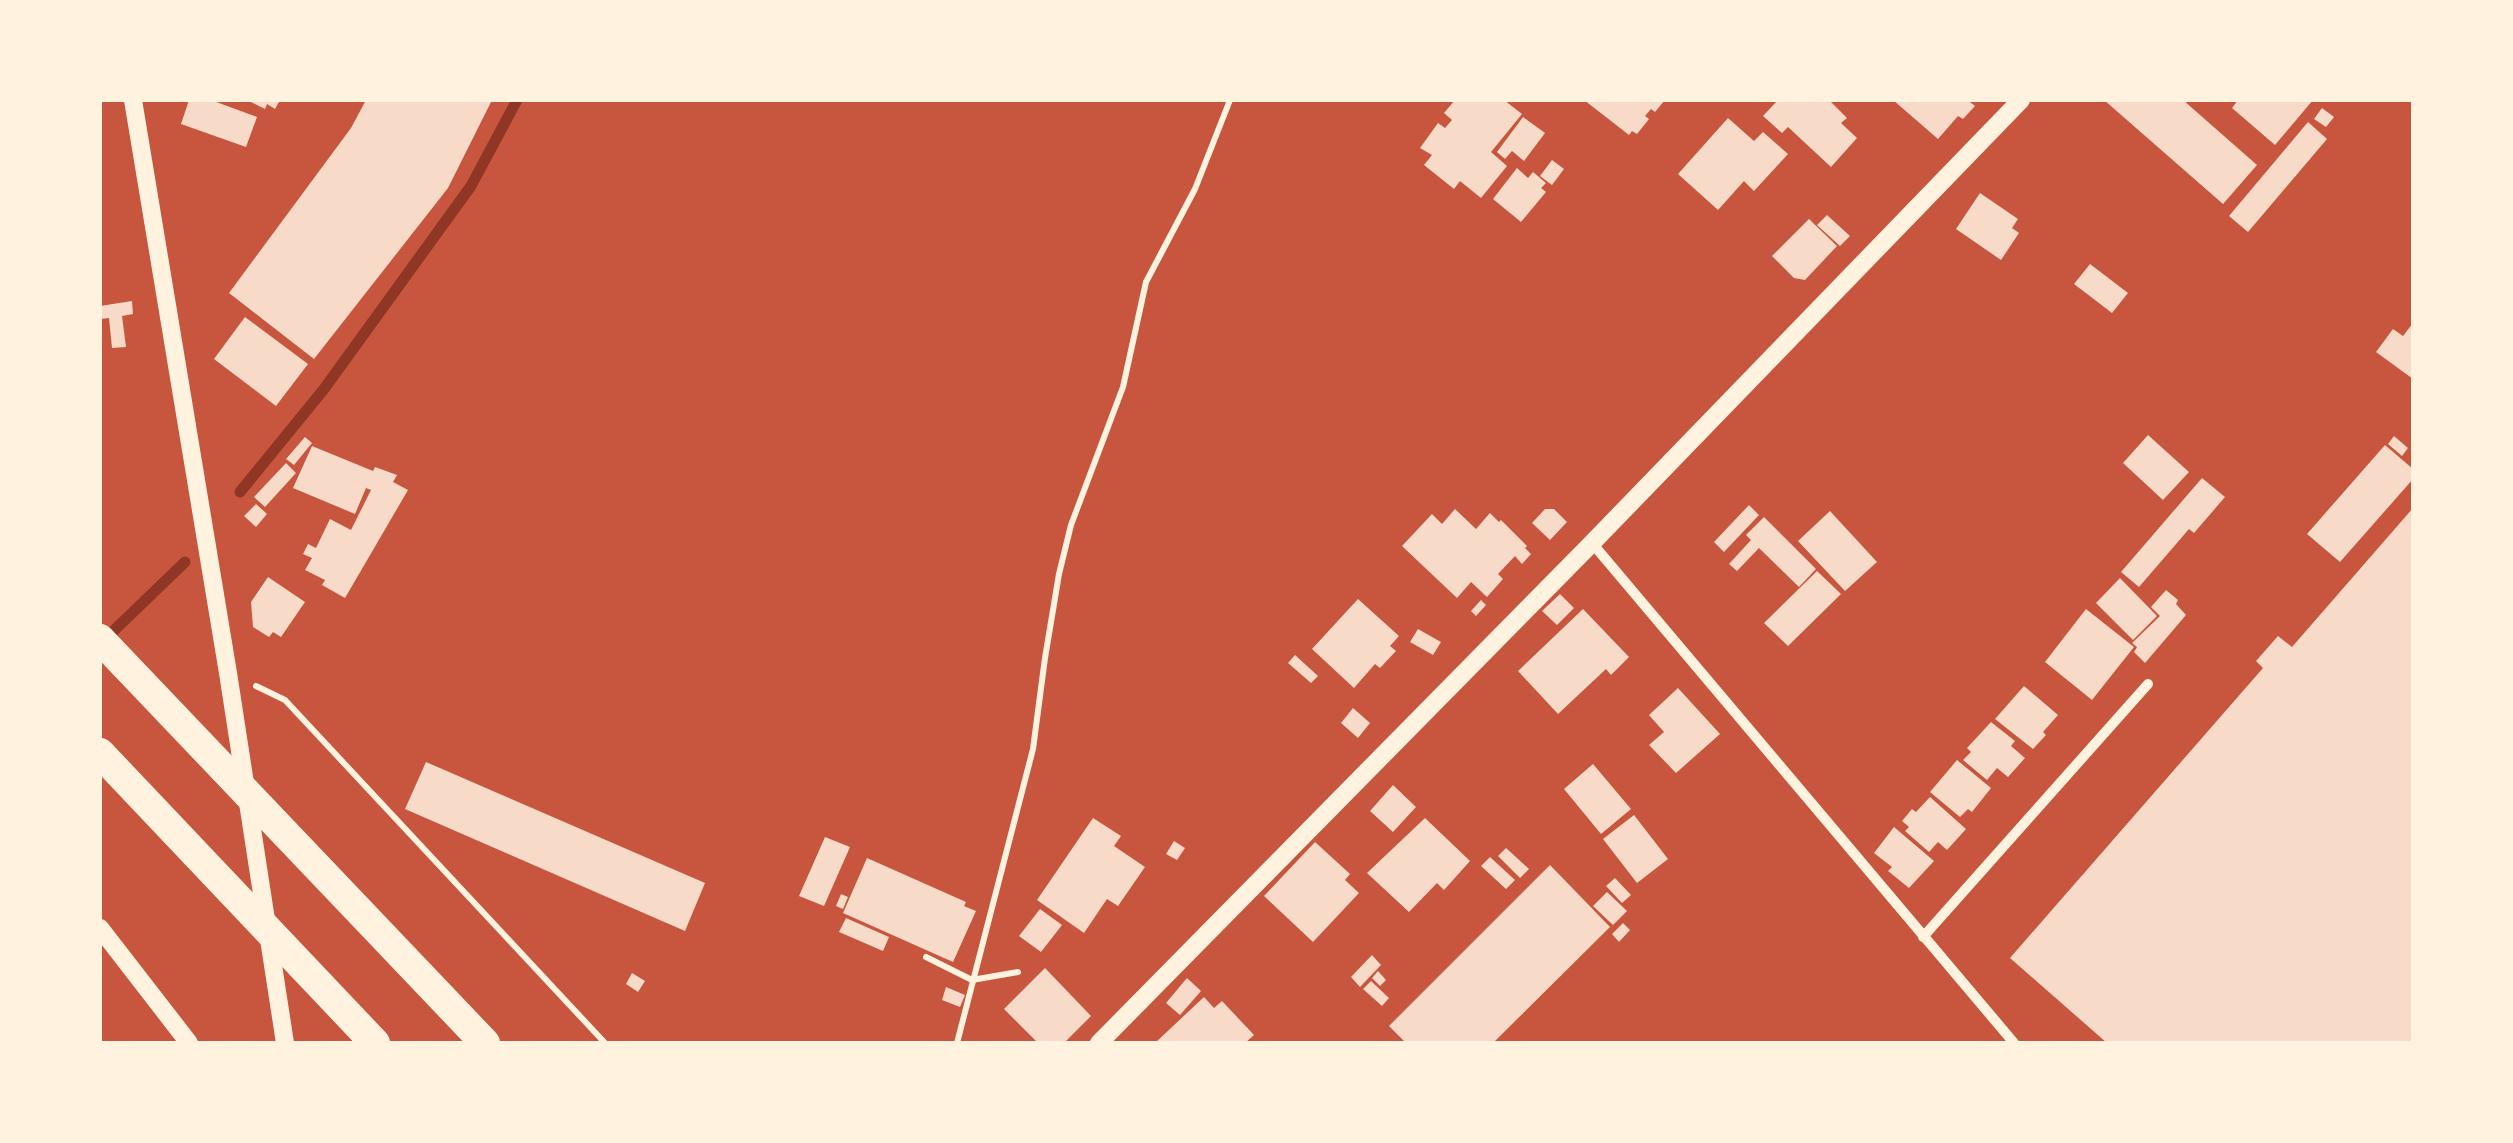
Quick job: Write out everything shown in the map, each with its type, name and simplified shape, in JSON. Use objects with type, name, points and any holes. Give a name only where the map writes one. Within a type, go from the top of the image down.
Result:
[{"type":"highway","points":[[100,638],[485,1043]]},
{"type":"highway","points":[[100,753],[374,1043]]},
{"type":"street","points":[[133,100],[285,1043]]},
{"type":"street","points":[[1100,1043],[2021,100]]},
{"type":"street","points":[[1592,543],[2014,1043]]},
{"type":"street","points":[[1922,937],[2148,684]]},
{"type":"street","points":[[100,928],[189,1043]]},
{"type":"path","points":[[957,1043],[1033,748],[1044,658],[1071,525],[1122,387],[1146,282],[1195,189],[1230,100]]},
{"type":"path","points":[[228,672],[285,700],[605,1043]]},
{"type":"path","points":[[926,956],[972,980],[1018,972]]},
{"type":"building","points":[[189,100],[211,100],[257,117],[246,147],[181,124]]},
{"type":"building","points":[[247,100],[280,100],[275,109],[267,104],[265,109]]},
{"type":"building","points":[[366,100],[492,100],[448,188],[314,359],[229,293],[351,128]]},
{"type":"building","points":[[1455,100],[1504,100],[1522,114],[1491,152],[1507,166],[1481,198],[1460,181],[1454,189],[1424,165],[1432,155],[1420,148],[1438,123],[1445,128],[1452,120],[1444,113]]},
{"type":"building","points":[[1584,100],[1665,100],[1655,112],[1651,109],[1645,116],[1649,119],[1637,134],[1632,131],[1629,135]]},
{"type":"building","points":[[1778,100],[1829,100],[1847,118],[1841,123],[1857,138],[1831,167],[1788,127],[1782,133],[1763,116]]},
{"type":"building","points":[[1893,100],[1972,100],[1975,106],[1963,119],[1958,116],[1938,139]]},
{"type":"building","points":[[2104,100],[2183,100],[2257,165],[2223,204]]},
{"type":"building","points":[[2238,100],[2313,100],[2275,145],[2232,108]]},
{"type":"building","points":[[2322,108],[2334,117],[2326,127],[2314,119]]},
{"type":"building","points":[[1523,117],[1545,133],[1524,161],[1512,151],[1505,159],[1497,152]]},
{"type":"building","points":[[1728,118],[1754,141],[1763,132],[1788,154],[1754,191],[1744,181],[1718,210],[1678,174]]},
{"type":"building","points":[[2308,122],[2327,139],[2248,232],[2229,216]]},
{"type":"building","points":[[1552,160],[1564,169],[1552,185],[1540,176]]},
{"type":"building","points":[[1517,168],[1528,178],[1533,172],[1546,183],[1541,188],[1546,192],[1521,222],[1493,199]]},
{"type":"building","points":[[1980,193],[2018,219],[2012,228],[2019,233],[2001,260],[1956,229]]},
{"type":"building","points":[[1827,215],[1850,236],[1840,246],[1817,225]]},
{"type":"building","points":[[1809,219],[1837,246],[1805,280],[1794,278],[1772,256]]},
{"type":"building","points":[[2090,264],[2128,293],[2112,313],[2074,284]]},
{"type":"building","points":[[132,301],[133,314],[122,316],[126,347],[112,348],[109,318],[100,319],[100,306]]},
{"type":"building","points":[[245,317],[308,364],[276,406],[214,359]]},
{"type":"building","points":[[2413,323],[2413,379],[2376,352],[2393,329],[2403,336]]},
{"type":"building","points":[[2148,435],[2189,472],[2163,500],[2123,463]]},
{"type":"building","points":[[2394,436],[2408,448],[2402,456],[2388,444]]},
{"type":"building","points":[[305,437],[312,443],[294,465],[286,459]]},
{"type":"building","points":[[2385,445],[2413,469],[2413,479],[2340,562],[2307,534]]},
{"type":"building","points":[[312,446],[373,471],[375,467],[397,475],[393,482],[408,490],[345,598],[322,585],[325,580],[305,570],[312,558],[303,554],[308,544],[316,548],[330,519],[351,530],[371,490],[366,488],[355,514],[293,488]]},
{"type":"building","points":[[286,463],[296,473],[265,507],[254,497]]},
{"type":"building","points":[[2202,478],[2225,497],[2194,533],[2189,529],[2139,587],[2121,572]]},
{"type":"building","points":[[256,504],[267,514],[256,527],[244,516]]},
{"type":"building","points":[[1749,505],[1759,515],[1724,552],[1714,542]]},
{"type":"building","points":[[2413,508],[2413,1043],[2107,1043],[2010,958],[2263,668],[2256,661],[2278,636],[2292,647]]},
{"type":"building","points":[[1455,509],[1476,529],[1490,513],[1531,554],[1522,564],[1515,556],[1498,574],[1503,579],[1487,597],[1471,582],[1457,598],[1402,546],[1432,514],[1442,524]]},
{"type":"building","points":[[1545,509],[1554,509],[1567,522],[1550,540],[1532,523]]},
{"type":"building","points":[[1830,511],[1877,562],[1845,591],[1798,541]]},
{"type":"building","points":[[1764,517],[1816,569],[1799,587],[1759,548],[1737,571],[1729,564],[1751,540],[1746,535]]},
{"type":"building","points":[[1817,571],[1841,594],[1788,646],[1764,623]]},
{"type":"building","points":[[268,577],[305,602],[281,637],[273,632],[269,637],[253,627],[251,602]]},
{"type":"building","points":[[2120,578],[2157,616],[2133,640],[2096,603]]},
{"type":"building","points":[[2166,590],[2178,600],[2176,604],[2186,615],[2145,663],[2134,652],[2137,647],[2132,643],[2160,616],[2151,607]]},
{"type":"building","points":[[1560,594],[1574,608],[1557,625],[1542,611]]},
{"type":"building","points":[[1358,599],[1399,636],[1390,646],[1396,651],[1380,668],[1375,664],[1354,688],[1312,649]]},
{"type":"building","points":[[1481,600],[1486,605],[1476,616],[1471,611]]},
{"type":"building","points":[[1583,609],[1629,657],[1611,675],[1606,669],[1558,714],[1518,671]]},
{"type":"building","points":[[2086,609],[2134,647],[2092,700],[2045,662]]},
{"type":"building","points":[[1418,629],[1441,642],[1433,655],[1410,642]]},
{"type":"building","points":[[1295,655],[1318,676],[1311,683],[1288,663]]},
{"type":"building","points":[[2024,686],[2058,715],[2033,749],[1995,719]]},
{"type":"building","points":[[1678,688],[1720,734],[1676,773],[1649,745],[1664,732],[1649,715]]},
{"type":"building","points":[[1353,708],[1370,723],[1358,738],[1341,723]]},
{"type":"building","points":[[1991,722],[2015,741],[2011,746],[2025,758],[2008,777],[1997,768],[1987,780],[1963,760],[1971,752],[1967,748]]},
{"type":"building","points":[[1957,760],[1991,788],[1972,812],[1968,809],[1960,817],[1930,792]]},
{"type":"building","points":[[426,762],[705,883],[685,931],[405,809]]},
{"type":"building","points":[[1593,764],[1631,809],[1601,834],[1564,789]]},
{"type":"building","points":[[1393,785],[1416,807],[1393,832],[1370,811]]},
{"type":"building","points":[[1930,797],[1966,829],[1947,850],[1938,842],[1929,852],[1905,831],[1909,827],[1902,821]]},
{"type":"building","points":[[1634,815],[1668,859],[1637,883],[1603,839]]},
{"type":"building","points":[[1093,818],[1121,836],[1114,846],[1145,867],[1118,906],[1107,899],[1084,933],[1037,900]]},
{"type":"building","points":[[1425,818],[1470,861],[1444,890],[1437,883],[1409,912],[1367,873]]},
{"type":"building","points":[[1894,827],[1934,861],[1909,888],[1874,853]]},
{"type":"building","points":[[825,837],[850,847],[824,906],[799,896]]},
{"type":"building","points":[[1174,841],[1185,848],[1177,860],[1166,854]]},
{"type":"building","points":[[1315,842],[1350,874],[1345,880],[1359,893],[1313,942],[1264,896]]},
{"type":"building","points":[[1506,848],[1529,869],[1520,878],[1498,856]]},
{"type":"building","points":[[1490,857],[1515,880],[1506,889],[1481,866]]},
{"type":"building","points":[[867,858],[966,902],[964,906],[976,911],[953,962],[843,913]]},
{"type":"building","points":[[1550,865],[1610,927],[1493,1043],[1406,1043],[1389,1026]]},
{"type":"building","points":[[1615,878],[1631,895],[1622,903],[1606,886]]},
{"type":"building","points":[[1607,892],[1627,911],[1613,925],[1593,906]]},
{"type":"building","points":[[841,894],[848,897],[843,909],[836,906]]},
{"type":"building","points":[[1040,909],[1062,925],[1041,952],[1019,936]]},
{"type":"building","points":[[846,918],[889,937],[883,951],[839,932]]},
{"type":"building","points":[[1623,923],[1630,930],[1619,942],[1612,934]]},
{"type":"building","points":[[1372,955],[1381,965],[1360,987],[1351,977]]},
{"type":"building","points":[[1045,968],[1091,1016],[1064,1043],[1038,1043],[1004,1009]]},
{"type":"building","points":[[1378,971],[1386,980],[1380,986],[1372,978]]},
{"type":"building","points":[[632,973],[645,981],[638,992],[626,984]]},
{"type":"building","points":[[1187,978],[1201,991],[1180,1015],[1166,1003]]},
{"type":"building","points":[[1371,981],[1389,998],[1382,1006],[1363,989]]},
{"type":"building","points":[[946,987],[965,995],[960,1007],[942,1000]]},
{"type":"building","points":[[1204,997],[1214,1008],[1222,1001],[1254,1035],[1245,1043],[1155,1043]]},
{"type":"waterway","points":[[240,492],[324,389],[471,186],[517,100]]},
{"type":"waterway","points":[[103,641],[185,562]]}]
